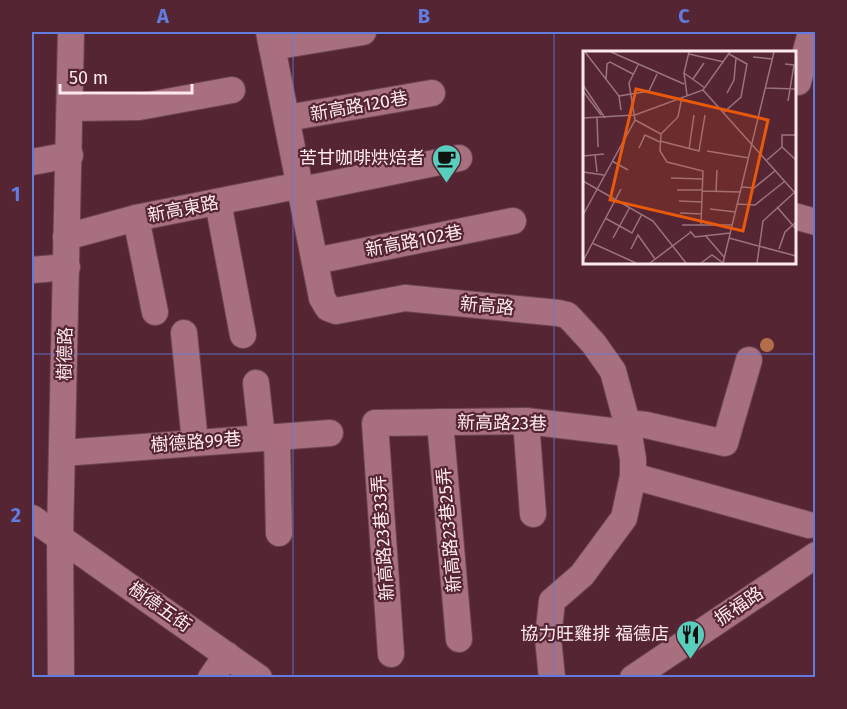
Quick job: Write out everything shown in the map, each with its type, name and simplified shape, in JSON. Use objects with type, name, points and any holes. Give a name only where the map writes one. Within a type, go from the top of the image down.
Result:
[{"type":"street","name":"樹德路","points":[[61,678],[60,537],[71,32]]},
{"type":"street","points":[[271,39],[363,32]]},
{"type":"street","points":[[798,82],[811,32]]},
{"type":"street","name":"新高路","points":[[271,39],[322,298],[328,308],[336,311],[405,298],[567,315],[594,344],[613,371],[628,428],[633,476],[624,518],[582,575],[552,601],[548,638],[552,678]]},
{"type":"street","points":[[70,108],[139,107],[232,90]]},
{"type":"street","name":"新高路120巷","points":[[287,118],[432,93]]},
{"type":"street","points":[[32,162],[70,155]]},
{"type":"street","name":"新高東路","points":[[66,237],[136,218],[459,158]]},
{"type":"street","points":[[218,202],[243,335]]},
{"type":"street","points":[[796,216],[816,222]]},
{"type":"street","points":[[136,218],[156,312]]},
{"type":"street","name":"新高路102巷","points":[[315,261],[513,221]]},
{"type":"street","points":[[32,270],[67,267]]},
{"type":"street","points":[[184,333],[195,442]]},
{"type":"street","name":"新高路23巷","points":[[375,423],[526,421],[628,428],[646,425],[725,443],[749,360]]},
{"type":"street","points":[[256,383],[269,437],[279,533]]},
{"type":"street","points":[[526,421],[533,514]]},
{"type":"street","name":"新高路23巷25弄","points":[[440,422],[459,639]]},
{"type":"street","name":"新高路23巷33弄","points":[[375,423],[391,654]]},
{"type":"street","name":"樹德路99巷","points":[[63,453],[330,433]]},
{"type":"street","points":[[633,476],[814,527]]},
{"type":"street","name":"樹德五街","points":[[32,518],[259,678]]},
{"type":"street","name":"振福路","points":[[633,678],[816,555]]},
{"type":"street","points":[[211,678],[227,655]]},
{"type":"place","name":"苦甘咖啡烘焙者","points":[[446,184]]},
{"type":"place","name":"協力旺雞排 福德店","points":[[690,660]]}]
